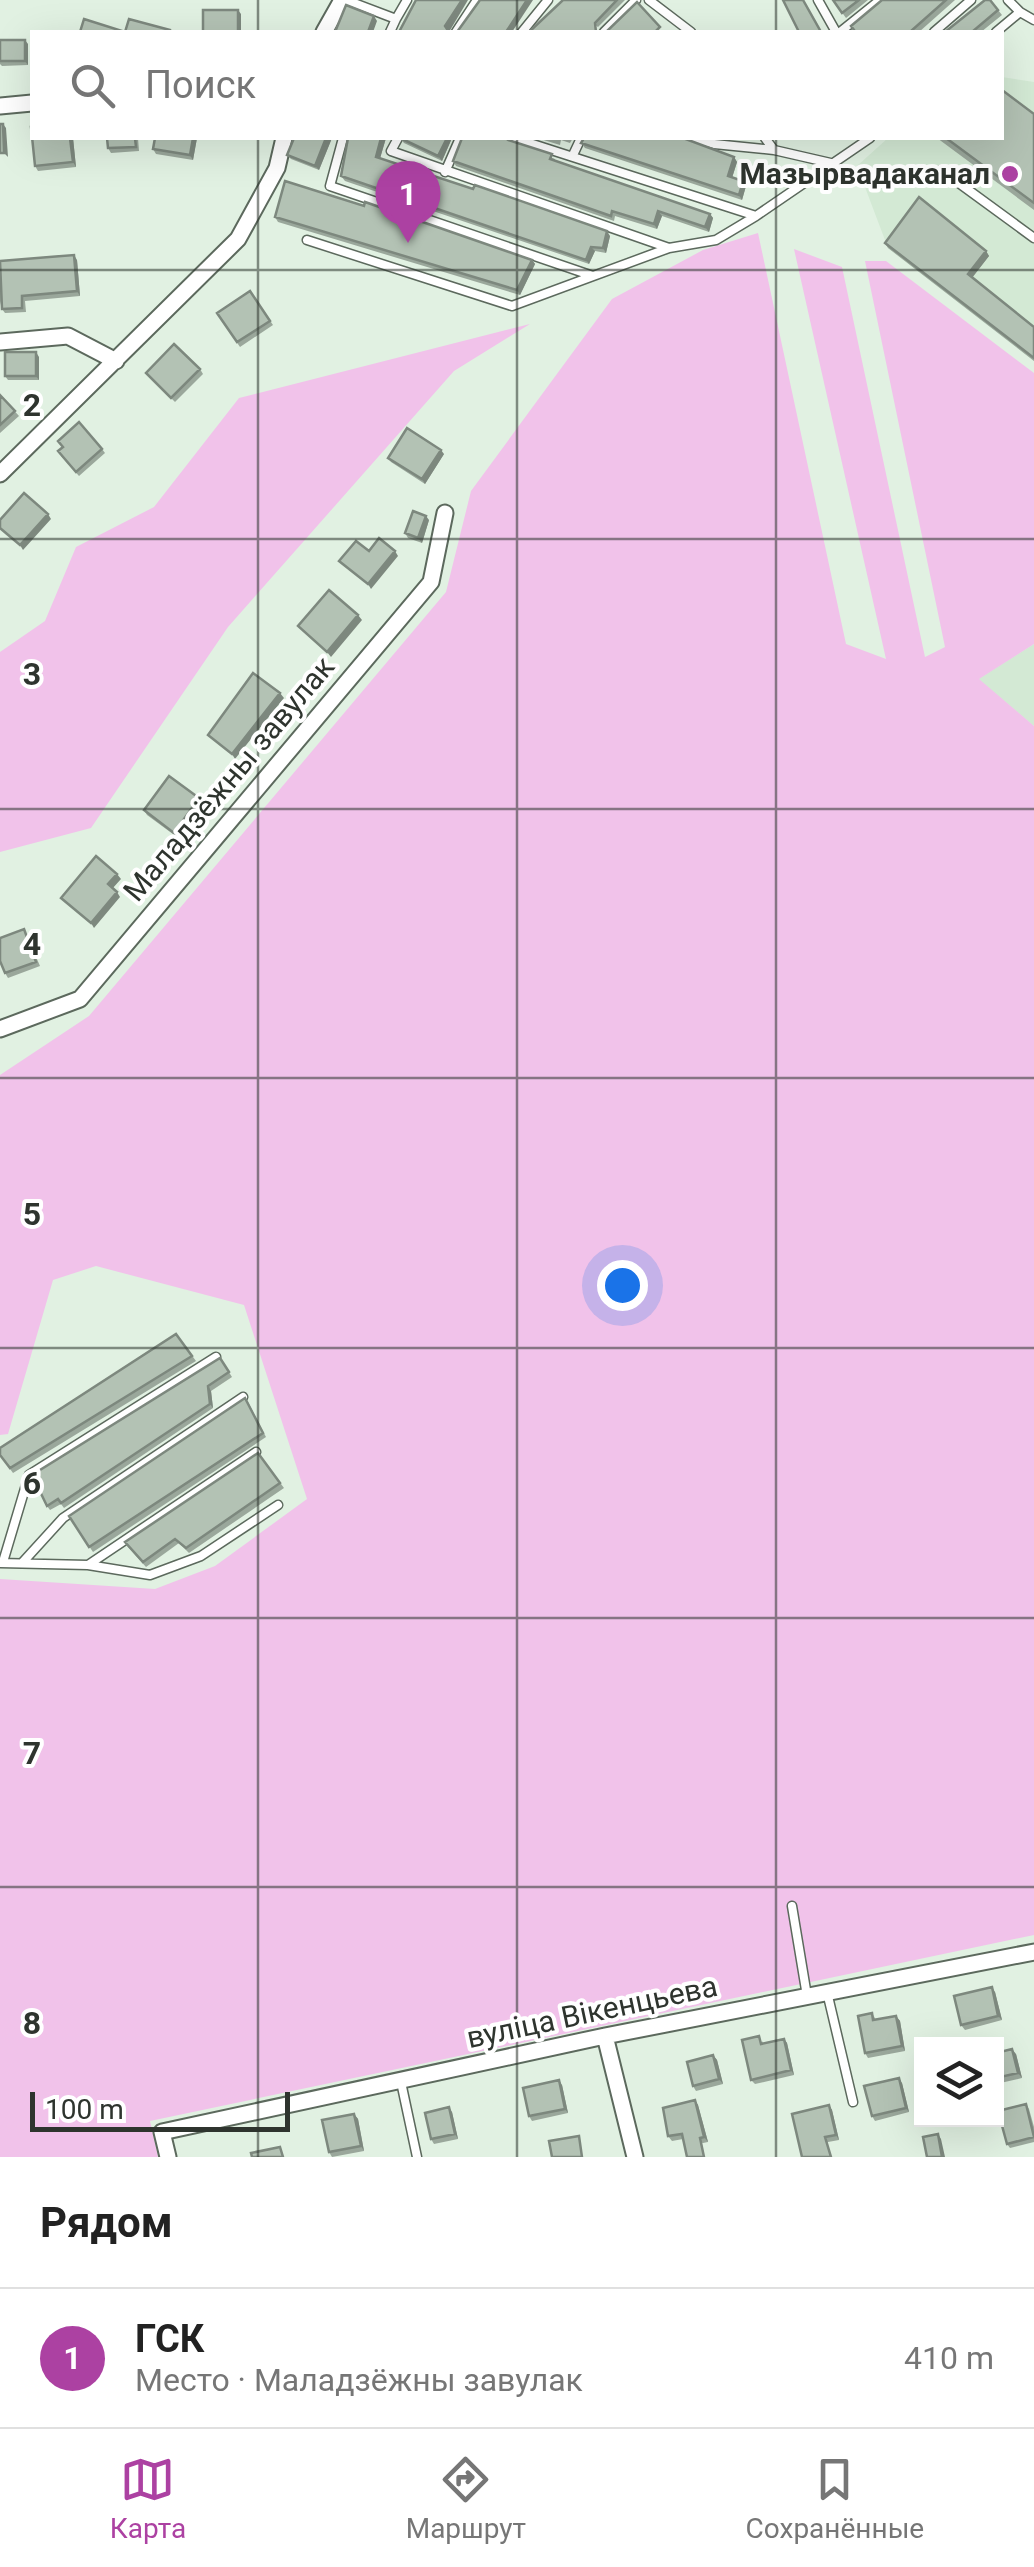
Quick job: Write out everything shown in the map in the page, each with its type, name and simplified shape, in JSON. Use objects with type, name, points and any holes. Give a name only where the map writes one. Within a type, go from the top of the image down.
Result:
[{"type":"street","points":[[325,30],[344,0]]},
{"type":"street","points":[[0,106],[30,103]]},
{"type":"street","points":[[0,474],[238,239],[277,168],[284,140]]},
{"type":"street","points":[[0,342],[68,336],[116,361]]},
{"type":"street","name":"Маладзёжны завулак","points":[[0,1029],[80,999],[431,582],[445,514]]},
{"type":"street","name":"вуліца Вікенцьева","points":[[168,2157],[162,2132],[606,2036],[1034,1952]]},
{"type":"street","points":[[606,2036],[635,2157]]},
{"type":"lane","points":[[344,0],[396,19]]},
{"type":"lane","points":[[391,30],[407,0]]},
{"type":"lane","points":[[457,30],[476,0]]},
{"type":"lane","points":[[524,30],[548,0]]},
{"type":"lane","points":[[606,30],[636,0]]},
{"type":"lane","points":[[649,0],[688,30]]},
{"type":"lane","points":[[818,0],[837,30]]},
{"type":"lane","points":[[841,30],[880,0]]},
{"type":"lane","points":[[936,30],[971,0]]},
{"type":"lane","points":[[1008,0],[1034,20]]},
{"type":"lane","points":[[998,30],[1020,12]]},
{"type":"lane","points":[[342,140],[330,186],[593,276]]},
{"type":"lane","points":[[397,140],[391,151],[669,248]]},
{"type":"lane","points":[[445,172],[459,140]]},
{"type":"lane","points":[[524,140],[756,216]]},
{"type":"lane","points":[[573,155],[580,140]]},
{"type":"lane","points":[[699,140],[774,150],[835,164]]},
{"type":"lane","points":[[767,140],[774,150]]},
{"type":"lane","points":[[307,240],[512,306],[669,248],[716,240],[867,140]]},
{"type":"lane","points":[[941,170],[1034,238]]},
{"type":"lane","points":[[216,1357],[29,1475],[1,1563],[88,1565],[150,1576],[201,1556],[278,1505]]},
{"type":"lane","points":[[22,1563],[63,1518],[243,1397]]},
{"type":"lane","points":[[88,1565],[256,1452]]},
{"type":"lane","points":[[792,1906],[807,1996]]},
{"type":"lane","points":[[828,1992],[853,2102]]},
{"type":"lane","points":[[400,2082],[417,2157]]},
{"type":"shaded area","name":"Мазырвадаканал","points":[[1004,77],[1034,82],[1034,361],[888,248],[857,166],[886,140],[1004,140]]},
{"type":"shaded area","points":[[758,233],[846,644],[886,659],[794,249],[842,267],[925,657],[945,647],[865,261],[886,261],[1034,373],[1034,644],[979,679],[1034,726],[1034,1935],[150,2121],[158,2157],[0,2157],[0,1579],[155,1589],[215,1566],[307,1499],[244,1305],[96,1266],[53,1280],[8,1434],[0,1435],[0,1075],[89,1016],[446,592],[471,491],[612,299],[703,250]]},
{"type":"shaded area","points":[[530,324],[454,371],[228,627],[91,828],[0,852],[0,652],[45,621],[76,547],[154,507],[239,398]]},
{"type":"shaded area","points":[[1034,644],[1034,726],[978,679]]},
{"type":"building","points":[[416,0],[462,0],[445,26],[448,30],[400,30]]},
{"type":"building","points":[[480,0],[527,0],[507,30],[458,30]]},
{"type":"building","points":[[563,0],[617,0],[595,23],[596,30],[531,30]]},
{"type":"building","points":[[783,0],[803,0],[820,30],[798,30]]},
{"type":"building","points":[[833,0],[859,0],[842,13]]},
{"type":"building","points":[[882,0],[946,0],[912,30],[854,30],[851,26]]},
{"type":"building","points":[[985,0],[990,0],[998,10],[974,30],[948,30]]},
{"type":"building","points":[[637,2],[660,27],[657,30],[608,30]]},
{"type":"building","points":[[346,5],[374,16],[369,30],[336,30]]},
{"type":"building","points":[[203,10],[238,10],[238,30],[203,30]]},
{"type":"building","points":[[84,19],[119,30],[81,30]]},
{"type":"building","points":[[129,19],[170,30],[126,30]]},
{"type":"building","points":[[0,40],[25,40],[25,61],[0,61]]},
{"type":"building","name":"Мазырвадаканал","points":[[1004,92],[1034,114],[1034,203],[949,140],[1004,140]]},
{"type":"building","points":[[3,124],[4,153],[0,153]]},
{"type":"building","points":[[32,140],[70,140],[73,162],[35,166]]},
{"type":"building","points":[[107,140],[135,140],[136,147],[108,148]]},
{"type":"building","points":[[155,140],[193,140],[190,155],[153,149]]},
{"type":"building","points":[[293,140],[325,140],[315,166],[287,155]]},
{"type":"building","points":[[348,140],[380,140],[376,157],[473,189],[475,185],[607,231],[603,248],[591,247],[586,260],[341,176]]},
{"type":"building","points":[[404,140],[446,140],[438,156]]},
{"type":"building","points":[[461,140],[508,140],[552,154],[550,159],[710,214],[705,227],[658,211],[654,224],[612,211],[611,216],[453,161]]},
{"type":"building","points":[[688,140],[734,157],[728,176],[743,181],[739,195],[581,143]]},
{"type":"building","points":[[285,181],[364,206],[365,202],[532,260],[517,290],[275,217]]},
{"type":"building","points":[[919,197],[986,251],[968,274],[1034,327],[1034,358],[885,243]]},
{"type":"building","points":[[74,255],[77,291],[22,296],[22,308],[2,309],[0,261]]},
{"type":"building","points":[[250,291],[270,321],[237,342],[217,313]]},
{"type":"building","points":[[174,344],[200,369],[171,398],[146,373]]},
{"type":"building","points":[[5,352],[36,352],[36,376],[5,376]]},
{"type":"building","points":[[0,395],[15,411],[0,425]]},
{"type":"building","points":[[79,422],[102,449],[76,472],[58,451],[63,447],[58,441]]},
{"type":"building","points":[[407,428],[441,450],[422,479],[388,458]]},
{"type":"building","points":[[24,493],[48,514],[20,545],[0,528],[0,520]]},
{"type":"building","points":[[413,511],[426,516],[418,538],[405,533]]},
{"type":"building","points":[[379,538],[395,551],[368,584],[339,561],[356,541],[369,551]]},
{"type":"building","points":[[329,590],[358,615],[327,652],[298,626]]},
{"type":"building","points":[[253,673],[280,693],[232,754],[208,735]]},
{"type":"building","points":[[169,776],[199,798],[174,833],[144,810]]},
{"type":"building","points":[[96,856],[117,874],[108,884],[117,892],[91,923],[61,898]]},
{"type":"building","points":[[24,929],[36,962],[5,973],[0,961],[0,938]]},
{"type":"building","points":[[176,1334],[192,1356],[10,1468],[0,1455],[0,1448]]},
{"type":"building","points":[[220,1358],[229,1372],[208,1386],[210,1404],[61,1503],[58,1499],[47,1506],[32,1475]]},
{"type":"building","points":[[245,1398],[263,1433],[89,1547],[69,1516]]},
{"type":"building","points":[[258,1453],[280,1483],[186,1548],[175,1539],[143,1562],[125,1542]]},
{"type":"building","points":[[992,1987],[998,2016],[961,2025],[954,1996]]},
{"type":"building","points":[[872,2013],[873,2020],[896,2016],[902,2046],[865,2053],[858,2016]]},
{"type":"building","points":[[759,2036],[761,2044],[784,2039],[791,2070],[751,2080],[742,2040]]},
{"type":"building","points":[[1012,2049],[1018,2073],[1004,2076],[1004,2051]]},
{"type":"building","points":[[713,2055],[719,2079],[693,2086],[687,2062]]},
{"type":"building","points":[[899,2078],[906,2108],[872,2116],[864,2086]]},
{"type":"building","points":[[559,2080],[565,2109],[529,2116],[523,2088]]},
{"type":"building","points":[[695,2100],[704,2137],[700,2138],[704,2157],[687,2157],[682,2134],[668,2136],[663,2108]]},
{"type":"building","points":[[1026,2104],[1034,2137],[1007,2144],[1002,2127],[1004,2110]]},
{"type":"building","points":[[829,2105],[836,2135],[825,2137],[831,2157],[802,2157],[792,2114]]},
{"type":"building","points":[[449,2107],[455,2134],[431,2139],[425,2113]]},
{"type":"building","points":[[354,2114],[361,2146],[329,2152],[322,2120]]},
{"type":"building","points":[[938,2134],[942,2157],[927,2157],[923,2137]]},
{"type":"building","points":[[579,2136],[582,2157],[552,2157],[549,2141]]},
{"type":"building","points":[[280,2147],[283,2157],[252,2157],[251,2153]]},
{"type":"place","name":"Мазырвадаканал","points":[[1010,174]]},
{"type":"place","name":"ГСК","points":[[408,243]]}]
